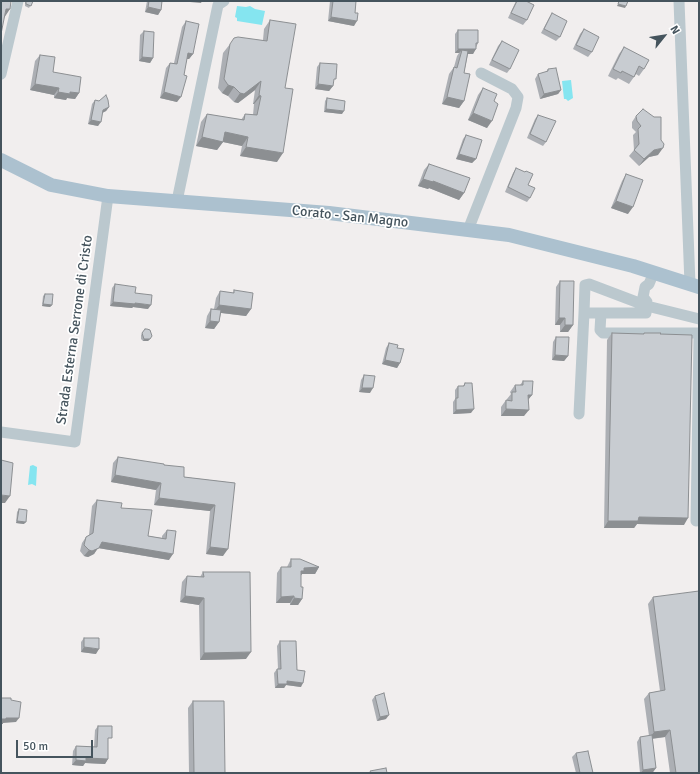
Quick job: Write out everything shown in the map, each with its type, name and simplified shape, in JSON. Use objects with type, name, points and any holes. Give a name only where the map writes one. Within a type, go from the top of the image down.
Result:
[{"type":"main road","name":"Corato - San Magno","points":[[1,160],[51,185],[108,196],[329,213],[509,235],[633,266],[651,278],[695,285]]},
{"type":"street","points":[[1,74],[18,1]]},
{"type":"street","points":[[177,201],[218,5],[224,1]]},
{"type":"street","points":[[679,1],[695,285]]},
{"type":"street","points":[[468,230],[516,108],[518,97],[512,89],[481,73]]},
{"type":"street","name":"Strada Esterna Serrone di Cristo","points":[[1,432],[75,442],[108,196]]},
{"type":"street","points":[[646,332],[647,307],[651,298],[652,288],[651,278]]},
{"type":"street","points":[[579,414],[585,285],[589,284],[647,307],[699,319]]},
{"type":"street","points":[[584,313],[601,313],[647,307]]},
{"type":"street","points":[[601,313],[600,330],[603,333],[699,333]]},
{"type":"street","points":[[696,521],[699,339]]},
{"type":"water","points":[[237,6],[250,6],[255,9],[265,11],[262,25],[237,21],[237,18],[235,17]]},
{"type":"water","points":[[571,80],[573,98],[568,101],[564,99],[562,81]]},
{"type":"water","points":[[33,465],[37,467],[36,486],[32,484],[28,485],[30,466]]},
{"type":"building","points":[[1,1],[11,1],[10,9],[6,9],[1,34]]},
{"type":"building","points":[[26,1],[33,1],[31,6],[26,4]]},
{"type":"building","points":[[149,1],[162,1],[161,10],[148,7]]},
{"type":"building","points":[[333,1],[356,1],[355,13],[358,13],[357,21],[331,17]]},
{"type":"building","points":[[517,1],[526,1],[534,5],[527,20],[511,13]]},
{"type":"building","points":[[619,1],[628,1],[626,6],[618,4]]},
{"type":"building","points":[[552,13],[567,21],[560,37],[544,29]]},
{"type":"building","points":[[270,20],[296,24],[285,88],[293,89],[283,153],[246,147],[248,137],[225,132],[223,142],[202,137],[207,114],[244,120],[245,114],[257,115],[261,96],[259,95],[261,81],[244,94],[228,85],[224,79],[230,44],[234,38],[238,37],[267,41]]},
{"type":"building","points":[[186,21],[199,24],[193,54],[188,53],[184,75],[187,76],[181,97],[164,92],[170,63],[177,64]]},
{"type":"building","points":[[584,29],[599,37],[592,52],[576,45]]},
{"type":"building","points":[[458,30],[478,30],[478,43],[476,43],[476,49],[458,49]]},
{"type":"building","points":[[144,31],[154,32],[153,58],[142,57]]},
{"type":"building","points":[[502,41],[519,50],[510,69],[492,60]]},
{"type":"building","points":[[624,47],[649,60],[644,69],[639,66],[634,77],[622,71],[621,73],[613,69]]},
{"type":"building","points":[[462,50],[468,51],[464,73],[470,74],[464,101],[447,97],[454,67],[457,68]]},
{"type":"building","points":[[40,55],[55,57],[53,72],[81,77],[79,93],[70,92],[70,94],[58,92],[59,88],[35,84]]},
{"type":"building","points":[[320,63],[337,64],[336,79],[334,79],[333,86],[318,84]]},
{"type":"building","points":[[556,68],[561,90],[544,94],[538,74],[548,71],[548,69]]},
{"type":"building","points":[[483,88],[497,94],[494,101],[498,104],[492,121],[473,113]]},
{"type":"building","points":[[106,95],[109,107],[103,110],[101,122],[91,120],[95,100],[99,101]]},
{"type":"building","points":[[327,98],[345,101],[344,111],[326,109]]},
{"type":"building","points":[[643,109],[654,117],[661,117],[661,140],[664,144],[663,148],[654,150],[644,159],[634,150],[639,144],[638,129],[641,126],[637,121],[636,116]]},
{"type":"building","points":[[538,115],[556,121],[546,142],[530,134]]},
{"type":"building","points":[[466,135],[482,140],[476,159],[459,154]]},
{"type":"building","points":[[429,164],[470,178],[464,193],[433,181],[423,179]]},
{"type":"building","points":[[516,168],[533,174],[528,185],[535,188],[530,198],[508,187]]},
{"type":"building","points":[[626,174],[643,180],[633,207],[616,201]]},
{"type":"building","points":[[560,281],[574,281],[573,325],[565,325],[565,318],[559,318]]},
{"type":"building","points":[[115,284],[136,287],[135,293],[152,295],[151,305],[113,302]]},
{"type":"building","points":[[234,290],[253,293],[251,309],[219,305],[220,291],[234,293]]},
{"type":"building","points":[[45,294],[53,294],[52,305],[43,304]]},
{"type":"building","points":[[211,309],[221,310],[219,322],[210,321]]},
{"type":"building","points":[[145,329],[150,330],[152,336],[150,339],[144,339],[142,333]]},
{"type":"building","points":[[612,333],[661,333],[660,334],[692,335],[688,518],[639,517],[638,521],[608,521]]},
{"type":"building","points":[[556,337],[569,337],[568,356],[555,355]]},
{"type":"building","points":[[389,343],[398,345],[397,348],[404,349],[400,363],[385,360]]},
{"type":"building","points":[[364,375],[375,376],[373,388],[362,388]]},
{"type":"building","points":[[523,381],[533,381],[532,395],[528,395],[529,410],[506,409],[506,400],[512,401],[512,392],[516,392],[515,385],[523,385]]},
{"type":"building","points":[[465,383],[472,383],[474,409],[456,410],[458,386],[464,386]]},
{"type":"building","points":[[118,457],[184,467],[184,477],[235,483],[228,549],[210,547],[215,505],[159,498],[161,483],[115,475]]},
{"type":"building","points":[[1,460],[13,463],[10,496],[1,495]]},
{"type":"building","points":[[97,500],[122,503],[121,508],[152,510],[148,536],[166,539],[167,530],[176,531],[173,554],[102,542],[99,548],[92,551],[89,550],[84,545],[86,537],[93,533]]},
{"type":"building","points":[[19,509],[27,510],[26,522],[17,521]]},
{"type":"building","points":[[291,559],[300,559],[319,567],[304,568],[304,571],[301,571],[301,587],[303,587],[302,599],[294,598],[294,596],[281,597],[281,567],[291,567]]},
{"type":"building","points":[[203,572],[250,572],[251,652],[204,653],[204,598],[185,596],[187,576],[204,577]]},
{"type":"building","points":[[699,591],[699,773],[676,773],[670,730],[654,732],[649,693],[665,690],[653,597]]},
{"type":"building","points":[[84,638],[99,638],[99,649],[84,647]]},
{"type":"building","points":[[280,641],[296,641],[297,670],[305,671],[303,683],[287,681],[287,684],[278,684],[277,669],[281,669]]},
{"type":"building","points":[[384,693],[389,715],[380,717],[375,696]]},
{"type":"building","points":[[1,698],[11,698],[11,700],[21,702],[19,718],[1,719]]},
{"type":"building","points":[[193,701],[224,701],[225,773],[194,773]]},
{"type":"building","points":[[98,726],[112,726],[112,738],[108,738],[108,759],[86,758],[86,761],[76,760],[76,746],[97,747]]},
{"type":"building","points":[[652,735],[656,768],[643,770],[640,737]]},
{"type":"building","points":[[588,751],[593,773],[580,773],[576,753]]},
{"type":"building","points":[[386,768],[387,773],[371,773],[370,771]]}]
